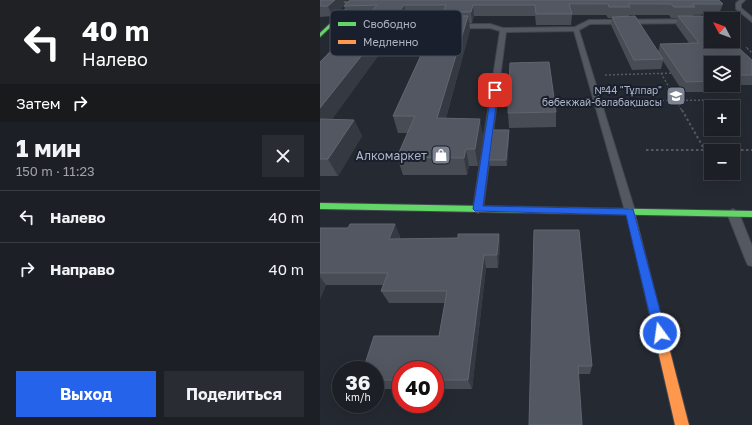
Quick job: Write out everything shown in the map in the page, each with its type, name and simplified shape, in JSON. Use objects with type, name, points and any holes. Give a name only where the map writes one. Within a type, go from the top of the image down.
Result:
[{"type":"street","points":[[347,10],[354,3]]},
{"type":"street","points":[[321,34],[330,27]]},
{"type":"street","points":[[320,206],[752,214]]},
{"type":"street","points":[[630,211],[682,425]]},
{"type":"lane","points":[[743,0],[738,3],[739,8],[752,20]]},
{"type":"lane","points":[[320,1],[354,3]]},
{"type":"lane","points":[[462,26],[490,26],[503,30],[576,29],[590,22],[704,21]]},
{"type":"lane","points":[[576,29],[630,211]]},
{"type":"lane","points":[[478,209],[503,30]]},
{"type":"lane","points":[[733,213],[752,261]]},
{"type":"path","points":[[746,47],[752,53]]},
{"type":"path","points":[[661,73],[704,148]]},
{"type":"path","points":[[600,75],[675,73]]},
{"type":"path","points":[[609,101],[704,100]]},
{"type":"path","points":[[646,150],[704,150]]},
{"type":"path","points":[[740,150],[752,150]]},
{"type":"building","points":[[320,0],[335,0],[328,6],[320,6]]},
{"type":"building","points":[[350,0],[719,0],[723,4],[692,4],[695,7],[674,7],[671,4],[628,4],[630,7],[609,7],[608,4],[569,4],[572,14],[536,14],[535,5],[473,5],[471,12],[462,12],[462,10],[444,10],[446,5],[404,5],[400,10],[373,10],[377,5],[344,6]]},
{"type":"building","points":[[462,16],[468,16],[462,36]]},
{"type":"building","points":[[635,16],[663,59],[634,60],[612,17]]},
{"type":"building","points":[[678,16],[702,16],[704,18],[704,48],[739,48],[752,60],[752,75],[740,75],[740,56],[704,56],[704,81],[686,82],[660,44],[699,43]]},
{"type":"building","points":[[330,52],[330,56],[361,56],[320,108],[320,62]]},
{"type":"building","points":[[421,56],[456,56],[437,118],[480,119],[475,149],[466,149],[464,158],[397,157],[415,116],[393,116]]},
{"type":"building","points":[[549,62],[556,112],[508,113],[510,63]]},
{"type":"building","points":[[320,119],[354,120],[328,159],[320,159]]},
{"type":"building","points":[[493,130],[509,130],[506,160],[489,160]]},
{"type":"building","points":[[350,224],[395,224],[389,239],[458,238],[458,234],[499,234],[497,255],[484,255],[468,380],[444,380],[444,361],[392,361],[392,380],[384,380],[384,361],[366,361],[374,336],[439,336],[447,291],[381,291],[388,273],[320,273],[320,228],[348,228]]},
{"type":"building","points":[[534,230],[579,230],[592,366],[578,366],[582,425],[529,425]]},
{"type":"traffic: fast","points":[[347,10],[354,3]]},
{"type":"traffic: fast","points":[[320,36],[330,26]]},
{"type":"traffic: fast","points":[[320,206],[752,214]]},
{"type":"traffic: slow","points":[[630,211],[682,425]]},
{"type":"place","name":"№44 \"Тұлпар\" бөбекжай-балабақшасы","points":[[676,96]]},
{"type":"place","name":"Алкомаркет","points":[[441,155]]},
{"type":"route","points":[[495,90],[478,209],[630,211],[660,333]]}]
